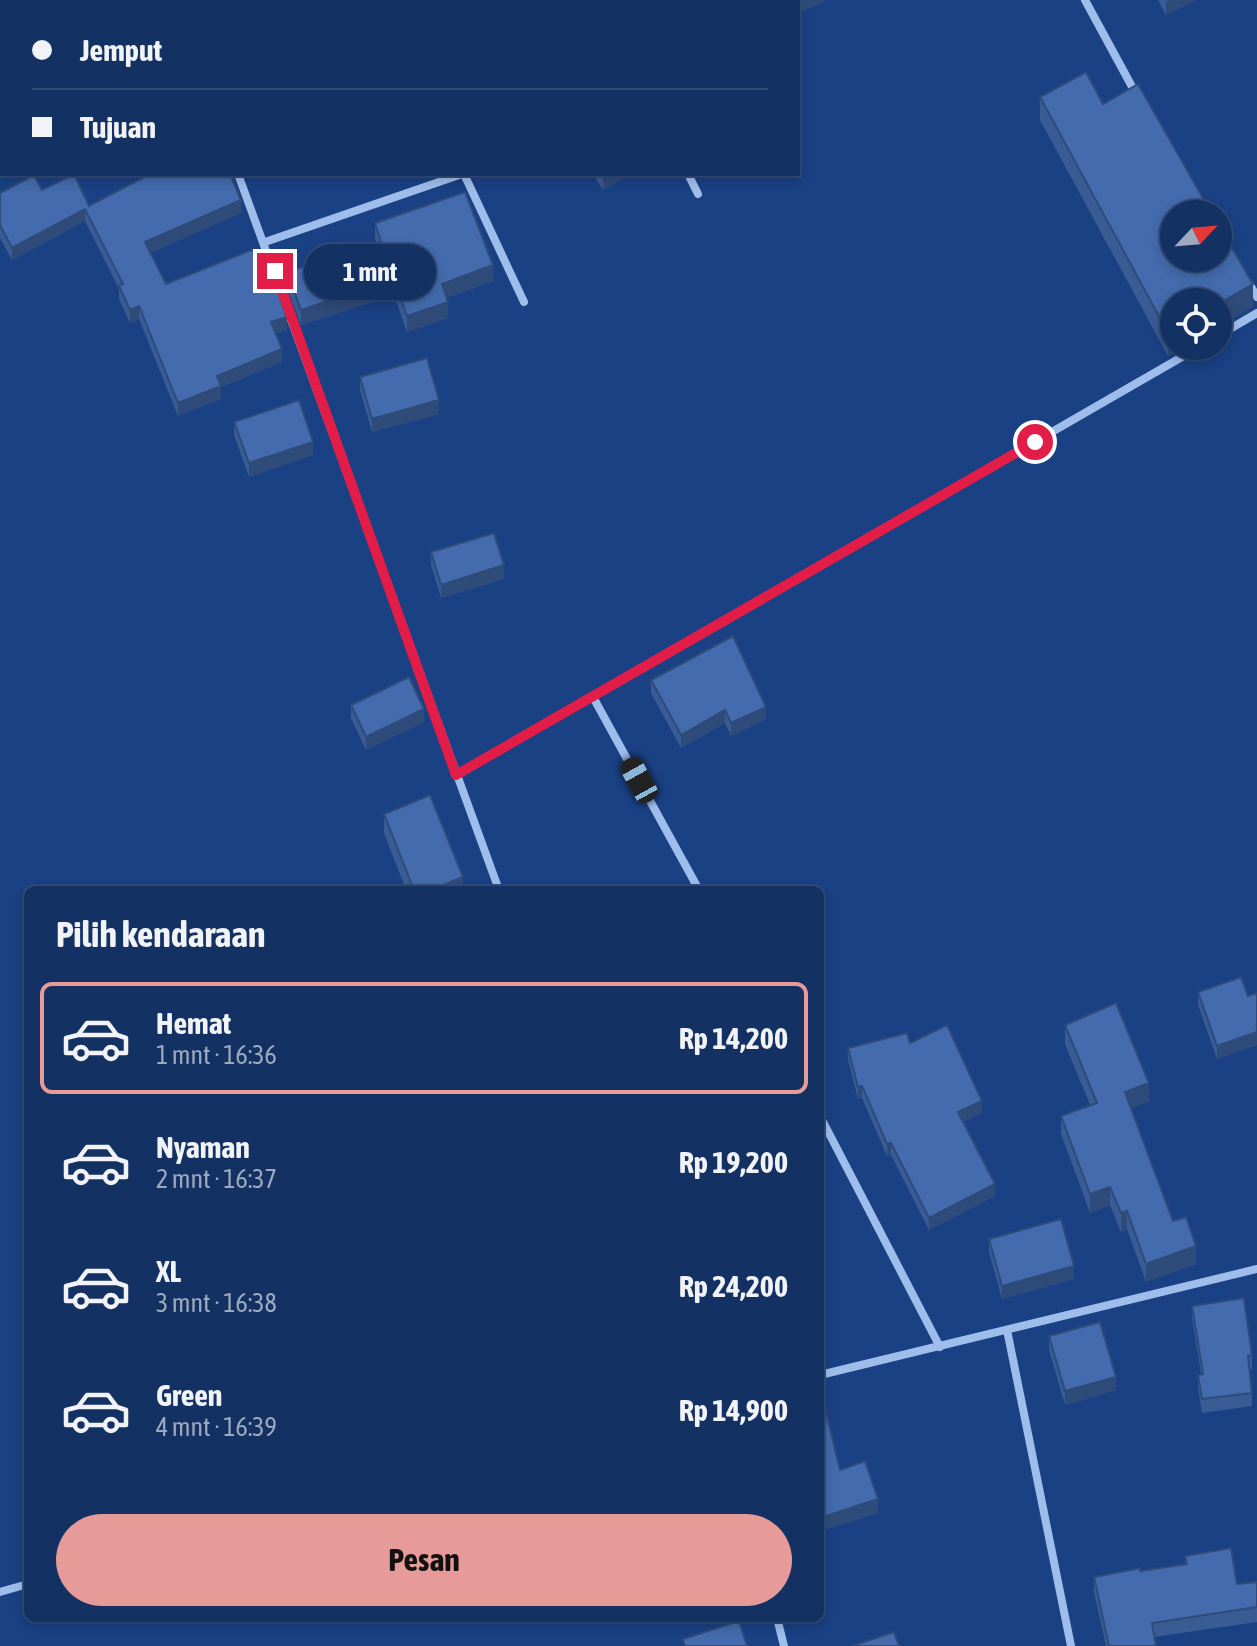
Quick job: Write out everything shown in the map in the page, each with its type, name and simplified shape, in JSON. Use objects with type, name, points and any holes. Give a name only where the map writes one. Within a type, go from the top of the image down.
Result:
[{"type":"street","points":[[1085,0],[1139,98]]},
{"type":"street","points":[[239,176],[498,886]]},
{"type":"street","points":[[265,242],[457,176]]},
{"type":"street","points":[[464,176],[524,302]]},
{"type":"street","points":[[689,176],[698,194]]},
{"type":"street","points":[[1241,271],[1257,297]]},
{"type":"street","points":[[1232,328],[1257,313]]},
{"type":"street","points":[[456,775],[1177,360]]},
{"type":"street","points":[[593,697],[697,886]]},
{"type":"street","points":[[824,1124],[940,1347]]},
{"type":"street","points":[[824,1374],[1257,1269]]},
{"type":"street","points":[[1007,1330],[1071,1646]]},
{"type":"street","points":[[0,1592],[24,1585]]},
{"type":"street","points":[[778,1622],[784,1646]]},
{"type":"building","points":[[1086,72],[1103,104],[1138,84],[1204,200],[1160,200],[1160,272],[1232,272],[1232,248],[1253,284],[1232,296],[1232,288],[1160,288],[1160,318],[1040,97]]},
{"type":"building","points":[[32,176],[42,190],[75,176],[89,206],[146,176],[231,176],[241,200],[145,242],[166,284],[254,249],[267,282],[274,279],[287,317],[271,322],[282,349],[217,376],[221,386],[178,403],[139,306],[130,310],[119,286],[123,284],[85,209],[12,248],[0,225],[0,193]]},
{"type":"building","points":[[465,192],[493,265],[442,284],[448,302],[407,316],[394,279],[301,310],[287,272],[381,242],[375,223]]},
{"type":"building","points":[[427,358],[439,400],[372,419],[360,377]]},
{"type":"building","points":[[299,400],[313,442],[249,463],[234,422]]},
{"type":"building","points":[[494,533],[504,565],[441,585],[431,552]]},
{"type":"building","points":[[733,636],[766,707],[731,723],[725,710],[681,735],[651,680]]},
{"type":"building","points":[[409,677],[424,709],[366,737],[351,705]]},
{"type":"building","points":[[430,795],[463,877],[441,886],[412,886],[384,814]]},
{"type":"building","points":[[1241,977],[1248,996],[1257,993],[1257,1032],[1217,1046],[1198,992]]},
{"type":"building","points":[[1116,1003],[1149,1083],[1125,1092],[1173,1221],[1186,1217],[1196,1246],[1146,1264],[1127,1211],[1121,1213],[1110,1187],[1090,1194],[1061,1116],[1097,1103],[1065,1025]]},
{"type":"building","points":[[947,1025],[982,1101],[958,1112],[995,1184],[929,1218],[891,1143],[887,1144],[862,1086],[858,1087],[848,1048],[907,1033],[910,1043]]},
{"type":"building","points":[[1061,1219],[1074,1266],[1002,1286],[989,1239]]},
{"type":"building","points":[[1244,1298],[1252,1355],[1248,1356],[1252,1393],[1202,1399],[1198,1375],[1203,1374],[1192,1306]]},
{"type":"building","points":[[1100,1322],[1116,1377],[1065,1391],[1049,1336]]},
{"type":"building","points":[[824,1404],[840,1470],[865,1461],[878,1499],[824,1517]]},
{"type":"building","points":[[1231,1548],[1237,1584],[1257,1582],[1257,1607],[1152,1623],[1156,1646],[1109,1646],[1094,1577],[1140,1568],[1140,1571],[1187,1564],[1185,1556]]},
{"type":"building","points":[[739,1622],[747,1646],[685,1646],[683,1639]]},
{"type":"building","points":[[894,1632],[899,1646],[852,1646]]},
{"type":"route","points":[[275,271],[456,775],[1035,442]]}]
